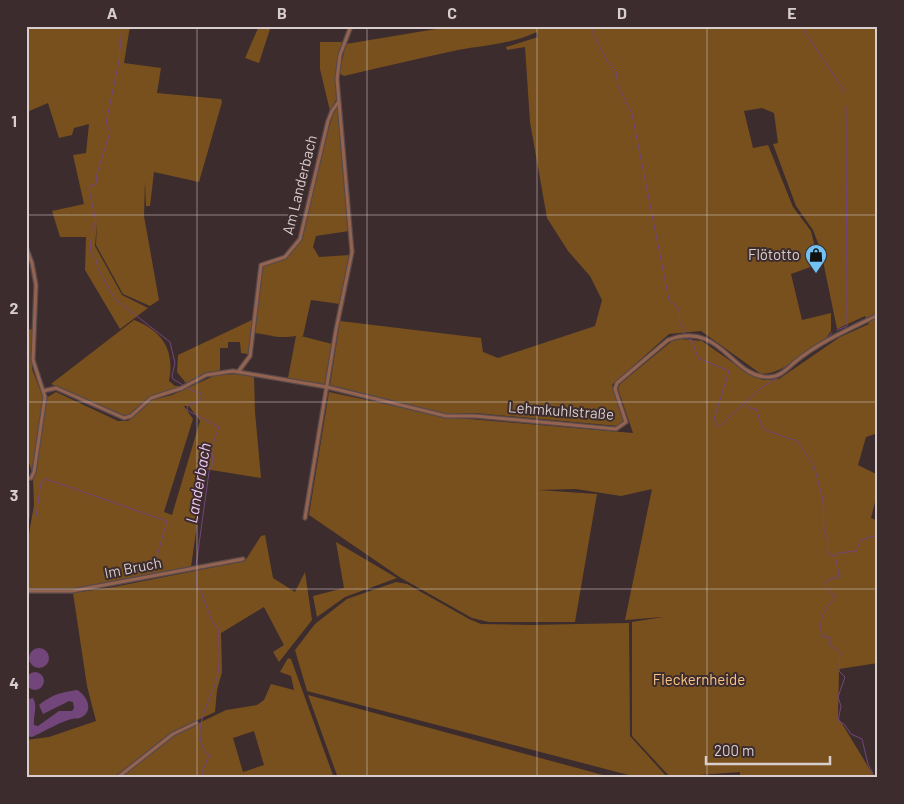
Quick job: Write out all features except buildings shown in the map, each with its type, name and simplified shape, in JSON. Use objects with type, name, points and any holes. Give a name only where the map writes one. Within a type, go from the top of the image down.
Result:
[{"type":"main road","points":[[26,484],[26,516]]},
{"type":"street","points":[[305,518],[352,252],[339,101],[338,65],[351,26]]},
{"type":"street","name":"Am Landerbach","points":[[238,372],[250,356],[261,265],[285,256],[300,239],[328,121],[339,101]]},
{"type":"street","points":[[26,247],[32,263],[36,285],[33,360],[44,397],[34,472],[31,478],[26,479]]},
{"type":"street","name":"Lehmkuhlstraße","points":[[43,391],[56,388],[124,418],[131,416],[151,398],[182,388],[206,375],[227,371],[327,387],[446,416],[475,416],[616,429],[626,422],[615,389],[617,383],[668,340],[694,334],[700,336],[750,371],[761,377],[771,378],[785,371],[796,361],[836,335],[874,316],[878,317]]},
{"type":"street","name":"Im Bruch","points":[[26,591],[72,591],[243,559]]},
{"type":"street","points":[[117,778],[173,734],[196,723]]},
{"type":"green space","points":[[26,26],[130,26],[124,63],[161,68],[157,93],[221,99],[222,102],[199,182],[154,172],[150,206],[146,206],[145,181],[144,216],[159,300],[150,306],[123,294],[96,245],[97,222],[95,246],[122,295],[148,308],[120,329],[85,270],[86,237],[60,237],[52,211],[84,204],[73,155],[86,153],[89,124],[74,128],[72,135],[59,138],[48,103],[27,112]]},
{"type":"green space","points":[[259,26],[271,26],[259,63],[245,58]]},
{"type":"green space","name":"Fleckernheide","points":[[454,26],[878,26],[878,433],[866,437],[858,465],[878,475],[878,490],[871,518],[878,521],[878,663],[839,669],[838,717],[875,778],[740,778],[740,772],[670,777],[632,736],[632,622],[663,617],[625,620],[652,489],[621,496],[576,489],[538,490],[597,494],[575,622],[489,622],[472,618],[401,578],[309,515],[329,392],[446,417],[633,433],[618,389],[620,384],[672,341],[680,339],[702,341],[746,372],[763,380],[779,379],[840,337],[869,324],[865,316],[837,329],[821,251],[813,230],[796,206],[773,144],[778,143],[774,113],[762,108],[744,111],[753,148],[768,145],[793,207],[811,231],[819,264],[791,274],[802,320],[831,313],[831,331],[826,338],[787,366],[770,373],[761,374],[701,331],[669,334],[612,385],[624,421],[618,426],[475,413],[446,414],[330,385],[340,321],[481,338],[483,352],[498,358],[595,326],[602,300],[590,276],[568,251],[547,218],[530,122],[525,47],[507,50],[506,47],[538,37],[537,32],[508,42],[458,50],[344,76],[339,73],[346,44]]},
{"type":"green space","points":[[320,42],[342,42],[335,74],[337,98],[330,111],[320,69]]},
{"type":"green space","points":[[336,107],[339,108],[349,231],[316,236],[313,247],[319,257],[350,255],[340,304],[311,300],[303,336],[301,336],[332,344],[326,382],[323,385],[288,378],[296,336],[279,337],[254,333],[263,266],[283,260],[301,240],[329,127]]},
{"type":"green space","points":[[134,320],[153,330],[165,343],[170,360],[169,381],[175,386],[183,386],[151,396],[130,414],[124,416],[51,384]]},
{"type":"green space","points":[[252,320],[248,354],[241,353],[240,342],[228,342],[228,348],[220,348],[220,370],[186,383],[177,372],[178,355]]},
{"type":"green space","points":[[32,329],[32,369],[43,397],[32,472],[26,453],[26,330]]},
{"type":"green space","points":[[238,374],[254,377],[261,478],[205,469],[191,567],[73,589],[26,589],[26,551],[34,505],[33,479],[36,474],[46,398],[56,392],[118,421],[128,421],[152,400],[172,395],[216,375]],"holes":[[[184,406],[189,406],[200,421],[172,515],[164,512],[193,419]]]},
{"type":"green space","points":[[265,535],[273,578],[295,592],[305,572],[312,620],[279,662],[273,652],[284,645],[264,607],[221,633],[222,672],[217,690],[215,712],[172,732],[113,778],[26,778],[26,740],[49,737],[96,721],[87,686],[73,593],[114,587],[245,561],[261,536]]},
{"type":"green space","points":[[336,542],[397,578],[345,597],[317,617],[313,596],[344,588]]},
{"type":"green space","points":[[396,582],[407,584],[481,624],[629,623],[630,736],[668,778],[640,778],[307,691],[295,650],[315,624],[347,599]]},
{"type":"green space","points":[[288,658],[291,659],[334,778],[119,778],[174,735],[226,710],[257,705],[264,700],[271,684],[294,690],[291,676],[280,672]],"holes":[[[254,731],[264,765],[243,772],[233,738]]]},
{"type":"green space","points":[[308,695],[614,778],[338,778]]},
{"type":"shaded area","points":[[39,648],[46,651],[49,658],[46,665],[39,668],[32,665],[29,658],[32,651]]},
{"type":"shaded area","points":[[31,672],[39,672],[44,677],[42,688],[31,690],[26,685],[26,677]]},
{"type":"shaded area","points":[[77,690],[81,692],[88,704],[85,715],[64,722],[32,737],[26,736],[26,700],[33,698],[35,708],[34,725],[38,726],[59,711],[72,711],[74,708],[73,702],[69,701],[43,714],[39,705],[57,694]]},
{"type":"waterway","name":"Landerbach","points":[[122,26],[119,61],[106,123],[110,132],[97,174],[96,184],[90,186],[89,190],[96,221],[92,229],[90,252],[96,259],[98,269],[115,299],[170,342],[175,363],[172,376],[173,379],[183,385]]},
{"type":"waterway","points":[[593,26],[593,34],[608,63],[616,71],[618,86],[632,114],[669,300],[679,309],[680,324],[684,329],[684,334]]},
{"type":"waterway","points":[[801,26],[845,92]]},
{"type":"waterway","points":[[837,330],[847,326],[846,106]]},
{"type":"waterway","points":[[823,341],[832,333]]},
{"type":"waterway","points":[[685,338],[692,340],[698,358],[729,371],[714,419],[718,427],[745,403]]},
{"type":"waterway","points":[[779,372],[795,360]]},
{"type":"waterway","points":[[781,376],[762,387],[745,403],[749,408],[756,409],[763,428],[767,431],[797,441],[814,466],[823,500],[824,531],[828,539],[827,553],[835,556]]},
{"type":"waterway","name":"Landerbach","points":[[186,388],[200,393],[202,396],[199,402],[188,405],[187,410],[219,427],[214,441],[196,566],[196,585],[202,594],[212,622],[219,628],[217,678],[200,728],[200,738],[203,747],[209,755],[202,772],[204,778]]},
{"type":"waterway","points":[[36,517],[41,482],[46,479],[167,521],[152,574]]},
{"type":"waterway","points":[[875,778],[868,764],[862,739],[851,734],[844,724],[838,721],[841,706],[838,697],[845,677],[839,671],[840,652],[830,645],[830,637],[823,637],[821,621],[828,606],[835,598],[826,588],[825,583],[832,578],[838,578],[839,573],[835,556],[838,553],[856,551],[861,540],[878,535]]},
{"type":"place","name":"Flötotto","points":[[816,274]]}]
